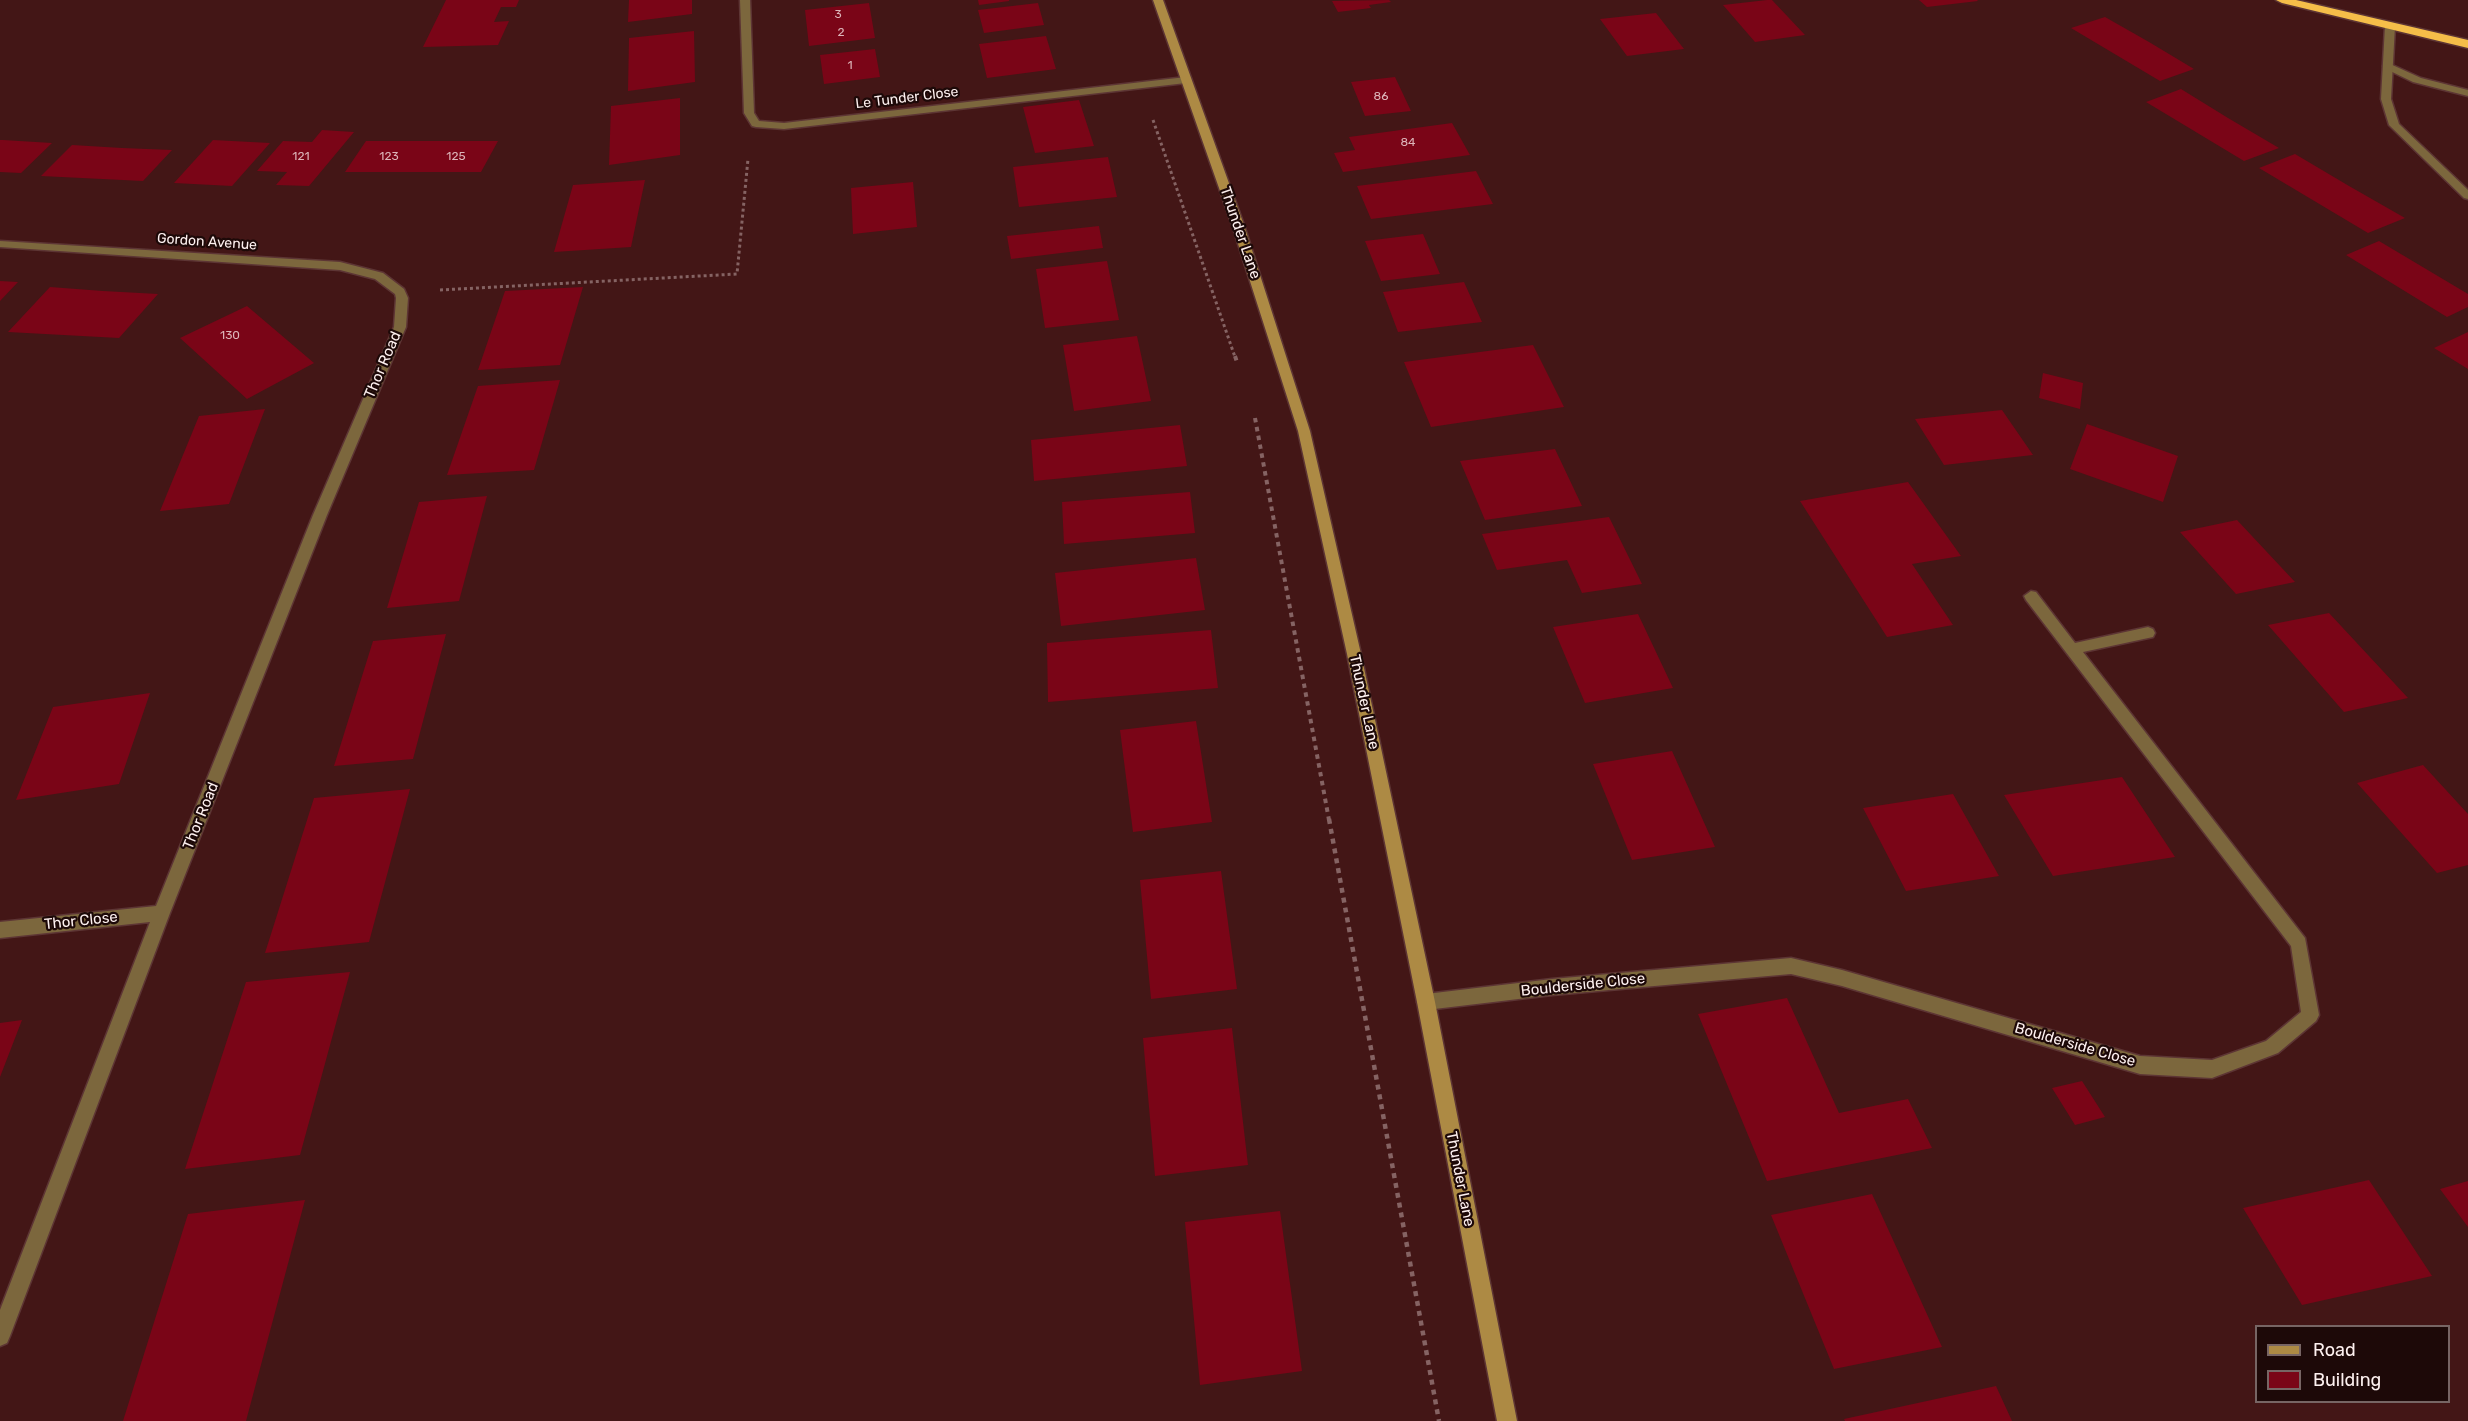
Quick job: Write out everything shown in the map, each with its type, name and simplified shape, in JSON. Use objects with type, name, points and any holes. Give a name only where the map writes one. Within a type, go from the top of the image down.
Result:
[{"type":"highway","points":[[2282,0],[2468,44]]},
{"type":"street","points":[[745,0],[749,113],[756,124]]},
{"type":"street","name":"Thunder Lane","points":[[1158,0],[1239,225],[1304,431],[1354,654],[1426,1002],[1507,1421]]},
{"type":"street","points":[[2390,26],[2386,99],[2394,125],[2468,196]]},
{"type":"street","points":[[2388,66],[2417,80],[2468,93]]},
{"type":"street","name":"Le Tunder Close","points":[[756,124],[784,126],[1186,80]]},
{"type":"street","name":"Gordon Avenue","points":[[0,244],[340,266],[379,276],[401,295]]},
{"type":"street","name":"Thor Road","points":[[0,1336],[162,913],[320,515],[400,327],[401,295]]},
{"type":"street","name":"Boulderside Close","points":[[1426,1002],[1552,987],[1791,966],[1842,978],[2140,1065],[2212,1070],[2272,1047],[2310,1015],[2299,943],[2031,596]]},
{"type":"street","points":[[2072,649],[2148,633]]},
{"type":"street","name":"Thor Close","points":[[0,930],[162,913]]},
{"type":"path","points":[[1141,85],[1238,367]]},
{"type":"path","points":[[401,295],[737,274],[750,140],[756,124]]},
{"type":"path","points":[[1254,412],[1439,1421]]},
{"type":"building","points":[[446,0],[519,0],[516,7],[501,7],[494,22],[509,21],[498,45],[423,47]]},
{"type":"building","points":[[629,0],[692,0],[692,14],[628,22]]},
{"type":"building","points":[[978,0],[1009,0],[1009,1],[979,5]]},
{"type":"building","points":[[1389,0],[1391,2],[1369,5],[1371,8],[1338,12],[1332,1]]},
{"type":"building","points":[[1772,0],[1805,35],[1755,42],[1723,5]]},
{"type":"building","points":[[1919,0],[1977,0],[1978,1],[1927,7]]},
{"type":"building","points":[[869,3],[875,38],[809,46],[805,10]]},
{"type":"building","points":[[1038,3],[1044,25],[984,33],[978,10]]},
{"type":"building","points":[[1656,13],[1684,49],[1627,56],[1600,19]]},
{"type":"building","points":[[2105,17],[2194,69],[2160,81],[2071,28]]},
{"type":"building","points":[[694,31],[695,82],[628,91],[629,38]]},
{"type":"building","points":[[1046,36],[1056,69],[987,78],[979,44]]},
{"type":"building","points":[[875,49],[880,77],[824,84],[820,55]]},
{"type":"building","points":[[1395,77],[1411,111],[1365,116],[1351,82]]},
{"type":"building","points":[[2181,89],[2279,148],[2244,161],[2146,102]]},
{"type":"building","points":[[680,98],[680,155],[609,165],[611,106]]},
{"type":"building","points":[[1079,100],[1094,146],[1035,153],[1023,107]]},
{"type":"building","points":[[1452,123],[1470,155],[1343,172],[1334,153],[1355,150],[1349,137]]},
{"type":"building","points":[[322,130],[354,132],[309,186],[276,185],[287,172],[257,171],[283,141],[312,142]]},
{"type":"building","points":[[0,140],[52,143],[21,173],[0,172]]},
{"type":"building","points":[[213,140],[270,143],[232,186],[174,183]]},
{"type":"building","points":[[366,141],[498,141],[481,172],[345,172]]},
{"type":"building","points":[[72,145],[172,150],[143,181],[41,176]]},
{"type":"building","points":[[2295,154],[2405,218],[2368,233],[2259,168]]},
{"type":"building","points":[[1108,157],[1117,197],[1019,207],[1013,167]]},
{"type":"building","points":[[1476,171],[1493,204],[1371,219],[1357,186]]},
{"type":"building","points":[[645,180],[631,247],[554,252],[573,185]]},
{"type":"building","points":[[913,182],[917,227],[853,234],[851,188]]},
{"type":"building","points":[[1099,226],[1103,248],[1011,259],[1007,236]]},
{"type":"building","points":[[1423,234],[1440,274],[1381,281],[1365,241]]},
{"type":"building","points":[[2379,241],[2468,294],[2468,307],[2447,317],[2346,255]]},
{"type":"building","points":[[1107,261],[1119,320],[1045,328],[1036,269]]},
{"type":"building","points":[[0,281],[18,282],[0,301]]},
{"type":"building","points":[[1464,282],[1482,322],[1398,332],[1383,292]]},
{"type":"building","points":[[50,287],[158,294],[119,338],[8,332]]},
{"type":"building","points":[[583,287],[560,365],[478,370],[505,291]]},
{"type":"building","points":[[247,306],[314,363],[247,399],[180,338]]},
{"type":"building","points":[[2468,332],[2468,369],[2434,348]]},
{"type":"building","points":[[1137,336],[1151,401],[1074,411],[1063,345]]},
{"type":"building","points":[[1533,345],[1564,407],[1431,427],[1404,362]]},
{"type":"building","points":[[2043,373],[2083,383],[2080,409],[2039,398]]},
{"type":"building","points":[[560,380],[534,470],[447,475],[478,386]]},
{"type":"building","points":[[265,409],[229,504],[160,511],[199,416]]},
{"type":"building","points":[[2002,410],[2033,455],[1944,465],[1915,419]]},
{"type":"building","points":[[2087,424],[2178,456],[2163,502],[2070,469]]},
{"type":"building","points":[[1180,425],[1187,466],[1034,481],[1031,440]]},
{"type":"building","points":[[1555,449],[1582,506],[1485,520],[1460,461]]},
{"type":"building","points":[[1908,482],[1961,556],[1912,564],[1953,625],[1887,637],[1800,501]]},
{"type":"building","points":[[1190,492],[1195,533],[1064,544],[1062,502]]},
{"type":"building","points":[[487,496],[459,601],[387,608],[419,502]]},
{"type":"building","points":[[1609,517],[1642,584],[1582,593],[1567,560],[1497,570],[1482,534]]},
{"type":"building","points":[[2237,520],[2295,582],[2236,594],[2180,532]]},
{"type":"building","points":[[1196,558],[1205,610],[1061,626],[1055,573]]},
{"type":"building","points":[[2329,613],[2408,698],[2344,712],[2268,625]]},
{"type":"building","points":[[1638,614],[1673,688],[1585,703],[1553,627]]},
{"type":"building","points":[[1211,630],[1218,688],[1048,702],[1047,643]]},
{"type":"building","points":[[446,634],[413,759],[334,766],[373,641]]},
{"type":"building","points":[[150,693],[119,784],[16,800],[53,707]]},
{"type":"building","points":[[1196,721],[1212,822],[1133,832],[1120,730]]},
{"type":"building","points":[[1672,751],[1715,847],[1632,860],[1593,764]]},
{"type":"building","points":[[2423,765],[2468,814],[2468,865],[2437,873],[2357,783]]},
{"type":"building","points":[[2122,777],[2175,857],[2053,876],[2004,795]]},
{"type":"building","points":[[410,789],[369,942],[265,953],[314,798]]},
{"type":"building","points":[[1953,794],[1999,876],[1906,891],[1863,808]]},
{"type":"building","points":[[1221,871],[1237,989],[1151,999],[1140,880]]},
{"type":"building","points":[[350,972],[300,1155],[185,1169],[246,982]]},
{"type":"building","points":[[1787,998],[1839,1113],[1908,1099],[1932,1148],[1767,1181],[1698,1014]]},
{"type":"building","points":[[22,1020],[0,1077],[0,1023]]},
{"type":"building","points":[[1232,1028],[1248,1165],[1155,1176],[1143,1038]]},
{"type":"building","points":[[2082,1081],[2105,1117],[2075,1125],[2052,1088]]},
{"type":"building","points":[[2369,1180],[2432,1276],[2302,1305],[2243,1208]]},
{"type":"building","points":[[2468,1181],[2468,1227],[2440,1189]]},
{"type":"building","points":[[1872,1194],[1942,1347],[1834,1369],[1771,1215]]},
{"type":"building","points":[[305,1200],[246,1421],[123,1421],[188,1214]]},
{"type":"building","points":[[1280,1211],[1302,1371],[1200,1385],[1185,1222]]},
{"type":"building","points":[[1996,1386],[2012,1421],[1845,1421],[1844,1419]]}]
